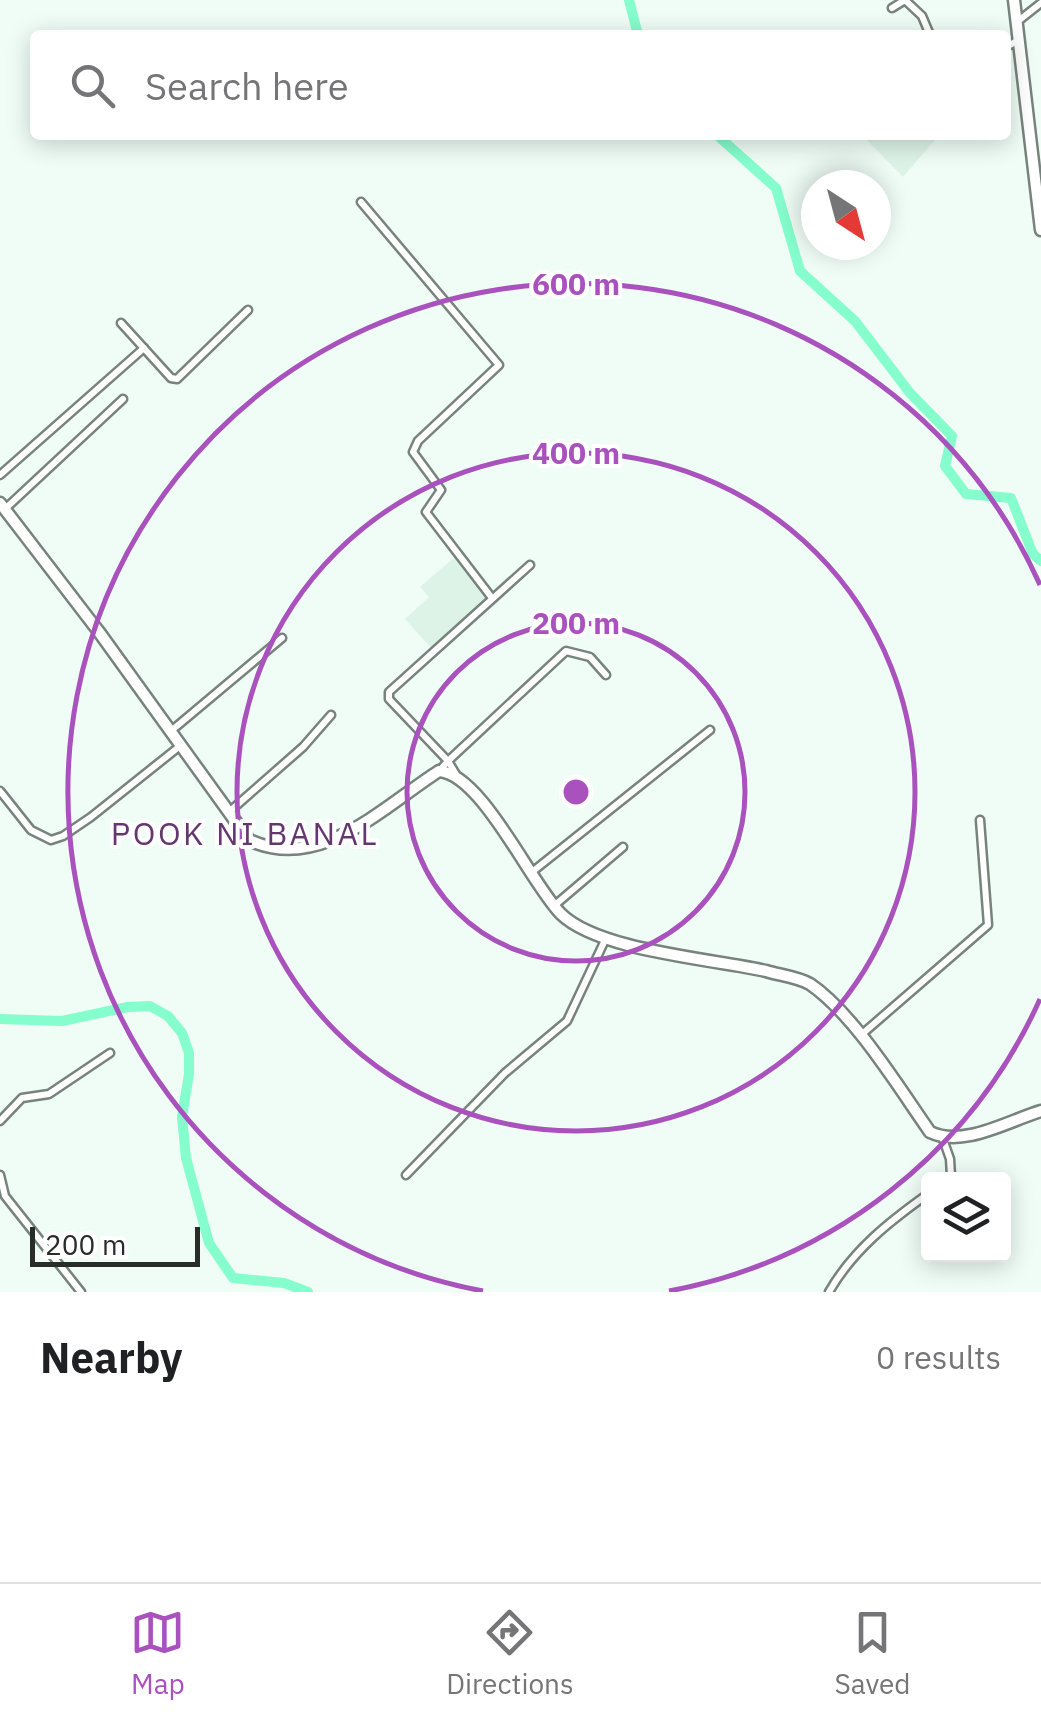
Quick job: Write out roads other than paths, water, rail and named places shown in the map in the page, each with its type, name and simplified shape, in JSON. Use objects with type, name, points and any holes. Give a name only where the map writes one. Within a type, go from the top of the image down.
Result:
[{"type":"street","points":[[892,8],[905,0],[922,16],[928,30]]},
{"type":"street","points":[[1014,0],[1041,230]]},
{"type":"street","points":[[1018,22],[1041,3]]},
{"type":"street","points":[[1011,44],[1020,40]]},
{"type":"street","points":[[361,202],[499,364],[418,441],[413,452],[441,490],[426,512],[492,598]]},
{"type":"street","points":[[122,324],[171,378],[177,379],[248,310]]},
{"type":"street","points":[[0,476],[144,348]]},
{"type":"street","points":[[124,399],[2,506],[249,840],[262,846],[300,848],[329,842],[369,820],[439,771],[566,651],[590,657],[606,676]]},
{"type":"street","points":[[530,565],[390,692],[388,699],[482,803],[561,914],[606,937],[808,982],[860,1036],[930,1132],[943,1138],[959,1138],[1041,1111]]},
{"type":"street","points":[[171,731],[282,638]]},
{"type":"street","points":[[229,812],[304,747],[330,714]]},
{"type":"street","points":[[532,872],[710,730]]},
{"type":"street","points":[[0,791],[32,830],[51,840],[91,816],[182,745]]},
{"type":"street","points":[[439,771],[457,777]]},
{"type":"street","points":[[860,1036],[988,925],[980,820]]},
{"type":"street","points":[[555,905],[624,847]]},
{"type":"street","points":[[406,1175],[505,1072],[567,1021],[606,937]]},
{"type":"street","points":[[0,1121],[22,1098],[49,1094],[110,1053]]},
{"type":"street","points":[[943,1138],[950,1172]]},
{"type":"street","points":[[0,1175],[5,1196],[81,1292]]},
{"type":"street","points":[[829,1292],[843,1268],[870,1240],[921,1200]]},
{"type":"waterway","points":[[629,0],[637,30]]},
{"type":"waterway","points":[[723,140],[776,188],[800,271],[855,321],[910,393],[952,436],[945,466],[966,494],[1011,498],[1033,554],[1041,561]]},
{"type":"waterway","points":[[0,1019],[62,1021],[150,1006],[168,1016],[182,1033],[189,1053],[182,1117],[186,1158],[209,1243],[233,1278],[284,1283],[308,1292]]},
{"type":"district","name":"POOK NI BANAL","points":[[245,833]]}]
